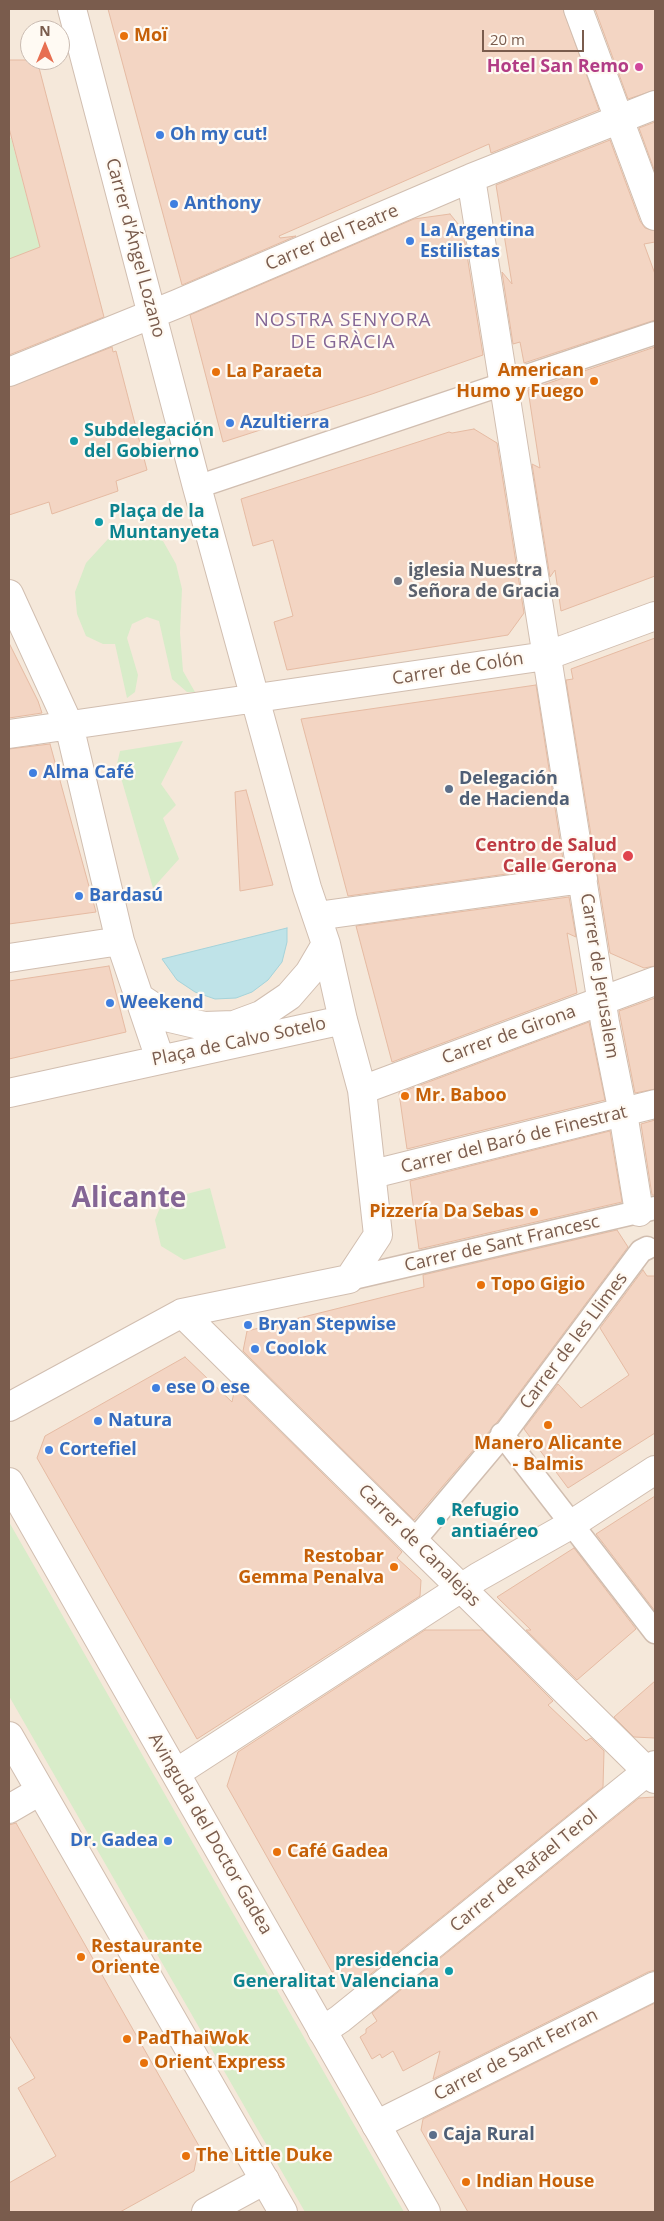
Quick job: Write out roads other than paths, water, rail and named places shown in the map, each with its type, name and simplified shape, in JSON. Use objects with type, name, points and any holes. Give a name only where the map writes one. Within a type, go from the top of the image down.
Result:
[{"type":"street","name":"Carrer d'Ángel Lozano","points":[[72,9],[197,487]]},
{"type":"street","points":[[578,9],[655,216]]},
{"type":"street","name":"Carrer del Teatre","points":[[9,372],[152,314],[471,178],[655,105]]},
{"type":"street","name":"Carrer de Jerusalem","points":[[471,178],[546,656],[603,1000],[605,1023],[623,1113],[647,1210]]},
{"type":"street","points":[[343,1020],[326,944],[307,888],[197,487],[655,334]]},
{"type":"street","points":[[9,594],[69,724],[120,940],[160,1058]]},
{"type":"street","name":"Carrer de Colón","points":[[256,699],[546,656],[655,616]]},
{"type":"street","points":[[9,734],[256,699]]},
{"type":"street","points":[[317,916],[583,879]]},
{"type":"street","points":[[9,958],[120,940]]},
{"type":"street","points":[[140,998],[170,1018],[204,1026],[234,1025],[261,1015],[289,996],[308,973],[326,944]]},
{"type":"street","name":"Carrer de Girona","points":[[362,1090],[655,981]]},
{"type":"street","name":"Plaça de Calvo Sotelo","points":[[9,1093],[160,1058],[343,1020],[362,1090],[373,1174],[378,1235],[349,1279]]},
{"type":"street","name":"Carrer del Baró de Finestrat","points":[[373,1174],[655,1104]]},
{"type":"street","points":[[647,1210],[641,1228],[651,1254]]},
{"type":"street","name":"Carrer de Sant Francesc","points":[[349,1279],[647,1210]]},
{"type":"street","name":"Carrer de les Llimes","points":[[414,1541],[508,1429],[641,1251],[651,1254]]},
{"type":"street","points":[[9,1407],[182,1313],[349,1279]]},
{"type":"street","name":"Carrer de Canalejas","points":[[182,1313],[462,1589],[653,1772]]},
{"type":"street","points":[[502,1434],[655,1632]]},
{"type":"street","points":[[176,1773],[478,1577],[572,1524],[655,1470]]},
{"type":"street","name":"Avinguda del Doctor Gadea","points":[[9,1482],[16,1505],[176,1773],[426,2212]]},
{"type":"street","points":[[9,1736],[283,2212]]},
{"type":"street","name":"Carrer de Rafael Terol","points":[[322,2031],[340,2019],[653,1772]]},
{"type":"street","points":[[9,1808],[40,1791]]},
{"type":"street","name":"Carrer de Sant Ferran","points":[[376,2125],[655,1986]]},
{"type":"street","points":[[206,2212],[264,2180]]},
{"type":"water","points":[[287,928],[287,942],[282,962],[268,980],[252,992],[236,998],[215,999],[195,992],[177,980],[162,959]]},
{"type":"place","name":"Moï","points":[[124,36]]},
{"type":"place","name":"Hotel San Remo","points":[[639,67]]},
{"type":"place","name":"Oh my cut!","points":[[160,135]]},
{"type":"place","name":"Anthony","points":[[174,204]]},
{"type":"place","name":"La Argentina Estilistas","points":[[410,241]]},
{"type":"place","name":"La Paraeta","points":[[216,372]]},
{"type":"place","name":"American Humo y Fuego","points":[[594,381]]},
{"type":"place","name":"Azultierra","points":[[230,423]]},
{"type":"place","name":"Subdelegación del Gobierno","points":[[74,441]]},
{"type":"place","name":"Plaça de la Muntanyeta","points":[[99,522]]},
{"type":"place","name":"iglesia Nuestra Señora de Gracia","points":[[398,581]]},
{"type":"place","name":"Alma Café","points":[[33,773]]},
{"type":"place","name":"Delegación de Hacienda","points":[[449,789]]},
{"type":"place","name":"Centro de Salud Calle Gerona","points":[[628,856]]},
{"type":"place","name":"Bardasú","points":[[79,896]]},
{"type":"place","name":"Weekend","points":[[110,1003]]},
{"type":"place","name":"Mr. Baboo","points":[[405,1096]]},
{"type":"place","name":"Pizzería Da Sebas","points":[[534,1212]]},
{"type":"place","name":"Topo Gigio","points":[[481,1285]]},
{"type":"place","name":"Bryan Stepwise","points":[[248,1325]]},
{"type":"place","name":"Coolok","points":[[255,1349]]},
{"type":"place","name":"ese O ese","points":[[156,1388]]},
{"type":"place","name":"Natura","points":[[98,1421]]},
{"type":"place","name":"Manero Alicante - Balmis","points":[[548,1425]]},
{"type":"place","name":"Cortefiel","points":[[49,1450]]},
{"type":"place","name":"Refugio antiaéreo","points":[[441,1521]]},
{"type":"place","name":"Restobar Gemma Penalva","points":[[394,1567]]},
{"type":"place","name":"Dr. Gadea","points":[[168,1841]]},
{"type":"place","name":"Café Gadea","points":[[277,1852]]},
{"type":"place","name":"Restaurante Oriente","points":[[81,1957]]},
{"type":"place","name":"presidencia Generalitat Valenciana","points":[[449,1971]]},
{"type":"place","name":"PadThaiWok","points":[[127,2039]]},
{"type":"place","name":"Orient Express","points":[[144,2063]]},
{"type":"place","name":"Caja Rural","points":[[433,2135]]},
{"type":"place","name":"The Little Duke","points":[[186,2156]]},
{"type":"place","name":"Indian House","points":[[466,2182]]},
{"type":"district","name":"NOSTRA SENYORA DE GRÀCIA","points":[[343,332]]},
{"type":"district","name":"Alicante","points":[[129,1199]]}]
